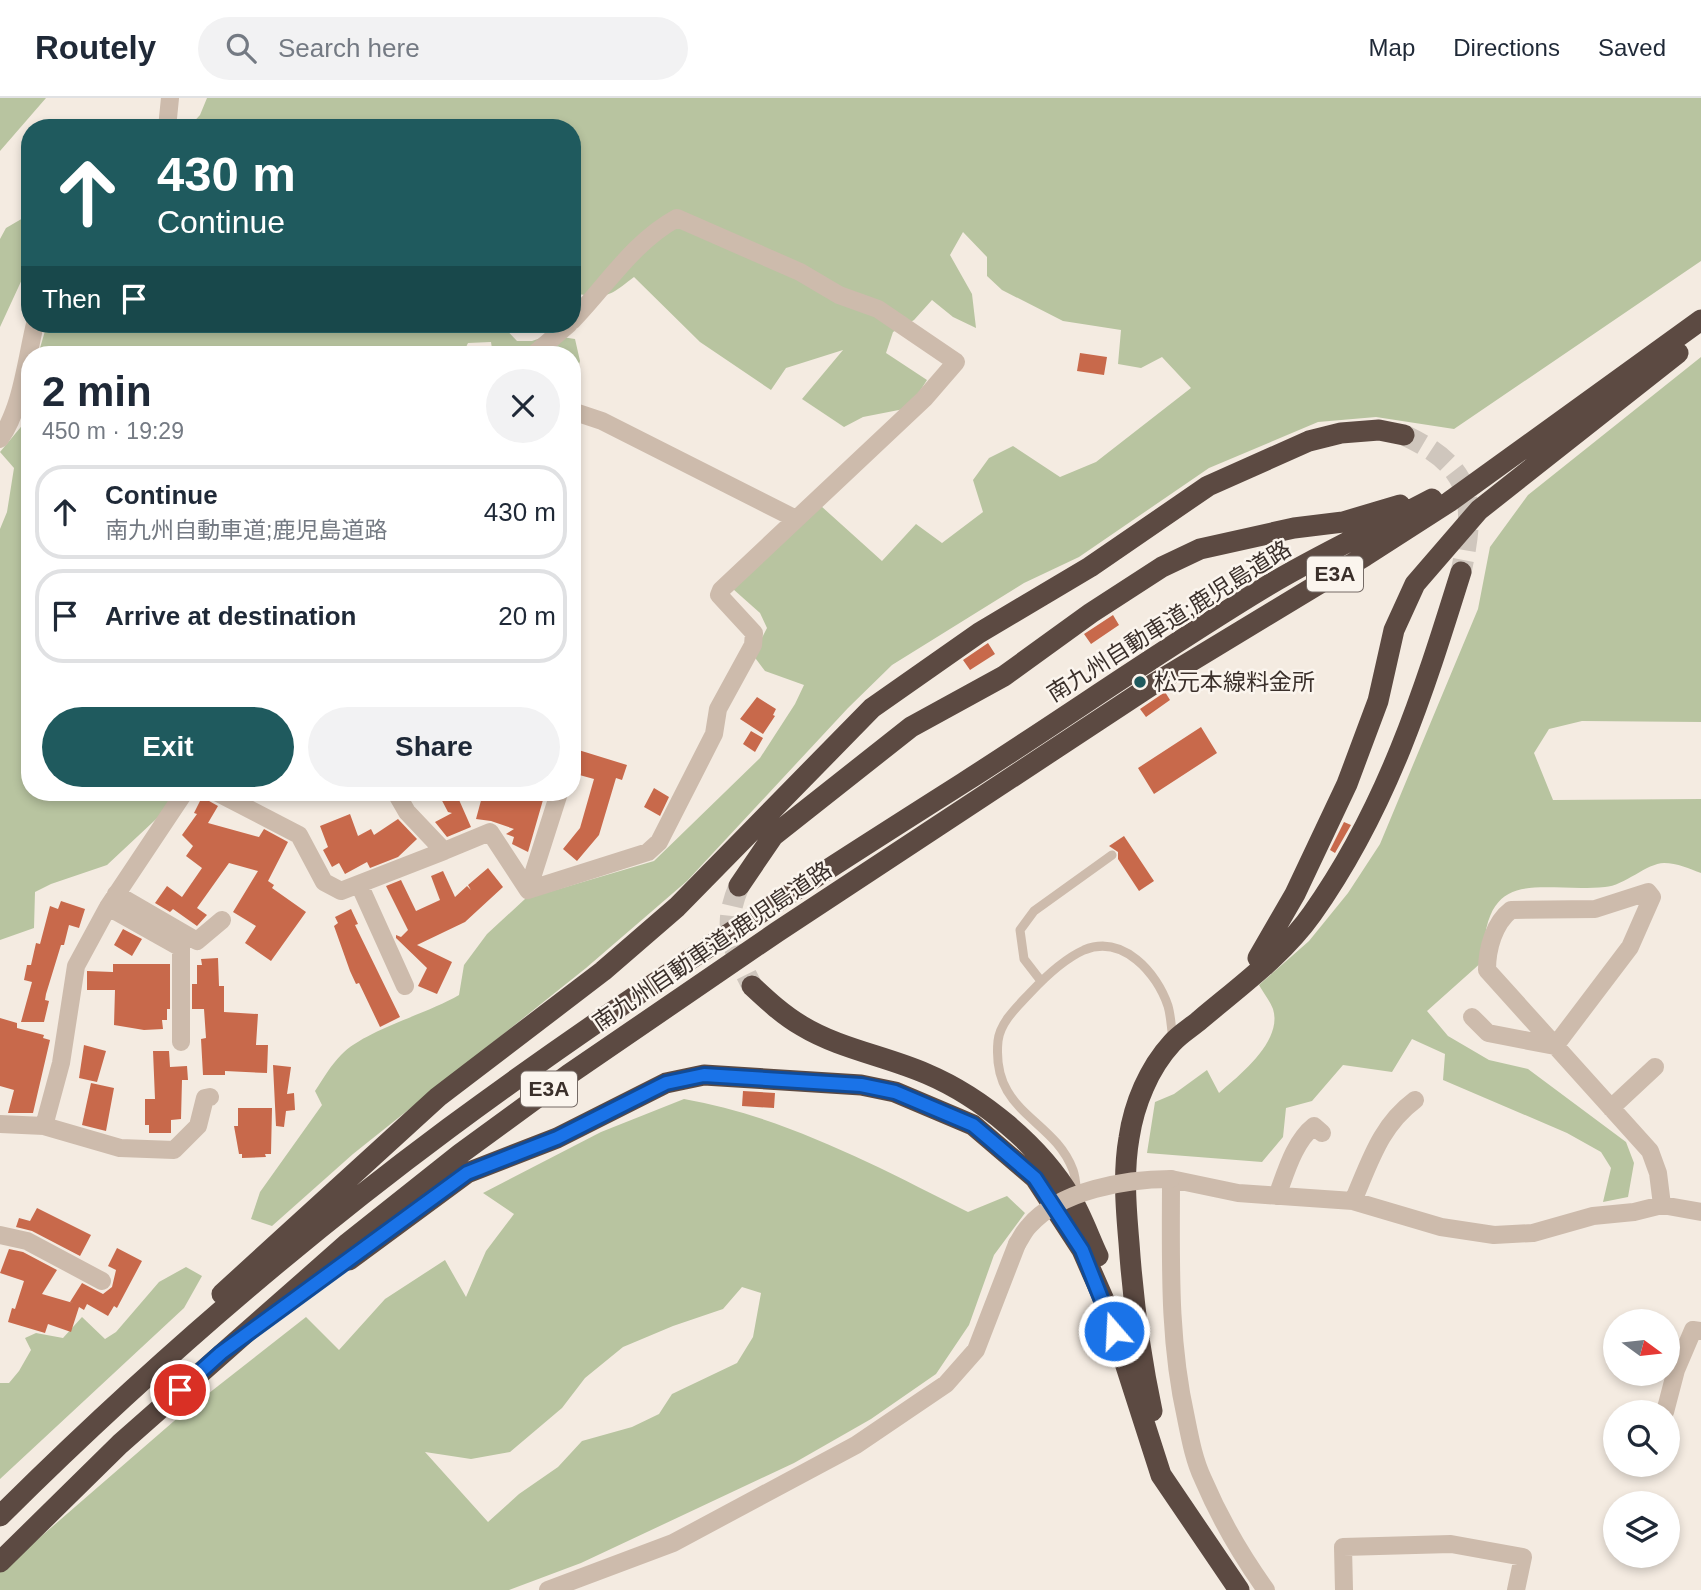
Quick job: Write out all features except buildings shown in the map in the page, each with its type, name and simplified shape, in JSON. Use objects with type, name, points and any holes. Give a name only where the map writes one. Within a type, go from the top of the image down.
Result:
[{"type":"highway","name":"南九州自動車道;鹿児島道路","points":[[0,1562],[120,1444],[348,1243],[568,1075],[777,932],[1152,685],[1366,556],[1514,456],[1701,320]]},
{"type":"highway","points":[[1197,1023],[1249,970],[1265,949],[1295,894],[1365,740],[1378,701],[1394,630],[1415,584],[1479,510],[1701,335]]},
{"type":"highway","points":[[0,1510],[54,1452],[181,1330],[438,1097],[603,971],[677,907],[872,708],[979,634],[1090,567],[1208,486],[1309,441],[1341,433],[1379,430],[1404,435]]},
{"type":"highway","name":"南九州自動車道;鹿児島道路","points":[[0,1516],[139,1385],[331,1220],[448,1129],[563,1046],[758,912],[1258,592],[1514,456]]},
{"type":"highway","points":[[739,886],[773,836],[912,727],[1004,676],[1091,613],[1161,567],[1200,549],[1294,528],[1343,522],[1448,490]]},
{"type":"highway","points":[[1181,1506],[1157,1434],[1142,1367],[1134,1313],[1126,1195],[1129,1138],[1135,1110],[1142,1089],[1173,1041],[1271,959],[1311,916],[1371,820],[1398,758],[1433,662],[1461,572]]},
{"type":"highway","points":[[752,986],[801,1026],[852,1049],[928,1074],[965,1094],[1020,1136],[1062,1185],[1080,1216],[1110,1285],[1129,1380]]},
{"type":"highway","points":[[221,1353],[467,1173],[557,1138],[666,1083],[704,1075],[861,1085],[895,1092],[973,1125],[1035,1178],[1082,1250],[1107,1307],[1161,1475],[1239,1590]]},
{"type":"street","points":[[168,119],[170,98]]},
{"type":"street","points":[[528,890],[635,857],[648,852],[659,842],[714,734],[718,709],[753,645],[754,633],[719,595],[924,399],[956,362],[878,309],[839,295],[800,272],[677,218],[659,228],[635,250],[581,311]]},
{"type":"street","points":[[543,346],[558,333]]},
{"type":"street","points":[[0,439],[7,429],[21,382]]},
{"type":"street","points":[[581,414],[602,421],[796,519]]},
{"type":"street","points":[[44,1126],[61,1063],[76,966],[112,901],[179,801]]},
{"type":"street","points":[[233,801],[299,835],[324,882],[341,891],[490,832],[528,890]]},
{"type":"street","points":[[401,801],[407,812],[444,851]]},
{"type":"street","points":[[528,890],[556,801]]},
{"type":"street","points":[[359,884],[405,986]]},
{"type":"street","points":[[1556,1046],[1630,947],[1652,897],[1648,892],[1595,909],[1511,910],[1502,917],[1487,953],[1488,970],[1611,1108],[1650,1151],[1658,1173],[1662,1205]]},
{"type":"street","points":[[112,901],[197,941],[222,920]]},
{"type":"street","points":[[112,901],[181,948],[181,1042]]},
{"type":"street","points":[[1472,1017],[1488,1033],[1556,1046]]},
{"type":"street","points":[[1611,1108],[1655,1068]]},
{"type":"street","points":[[0,1124],[44,1126],[120,1148],[174,1150],[198,1126],[205,1098],[210,1097]]},
{"type":"street","points":[[1353,1201],[1383,1132],[1397,1113],[1415,1100]]},
{"type":"street","points":[[1277,1196],[1306,1133],[1314,1126],[1322,1133]]},
{"type":"street","points":[[548,1590],[673,1543],[856,1445],[946,1384],[976,1350],[1017,1244],[1029,1225],[1073,1197],[1100,1187],[1143,1179],[1171,1179],[1238,1193],[1353,1201],[1441,1227],[1494,1235],[1532,1233],[1593,1216],[1634,1212],[1662,1205],[1701,1212]]},
{"type":"street","points":[[1171,1179],[1170,1315],[1179,1389],[1189,1434],[1201,1477],[1237,1550],[1266,1590]]},
{"type":"street","points":[[0,1235],[27,1241],[102,1280]]},
{"type":"street","points":[[1668,1400],[1676,1370],[1693,1330],[1701,1331]]},
{"type":"street","points":[[1344,1590],[1343,1547],[1451,1544],[1523,1557],[1516,1590]]},
{"type":"lane","points":[[1041,981],[1024,959],[1020,930],[1034,911],[1112,855]]},
{"type":"lane","points":[[1080,1216],[1073,1170],[1058,1147],[1009,1095],[1000,1077],[999,1038],[1005,1022],[1041,981],[1068,959],[1086,949],[1101,947],[1127,952],[1150,973],[1168,1007],[1173,1041]]},
{"type":"green space","points":[[0,98],[46,98],[28,119],[21,119],[21,127],[0,151]]},
{"type":"green space","points":[[207,98],[1701,98],[1701,261],[1454,429],[1376,417],[1318,422],[1209,468],[1079,557],[1024,583],[892,665],[848,708],[687,881],[586,968],[353,1154],[272,1226],[251,1219],[260,1192],[322,1105],[315,1091],[341,1055],[380,1030],[459,995],[464,965],[487,934],[525,899],[654,861],[760,758],[795,704],[804,685],[765,671],[753,655],[767,628],[760,613],[733,589],[821,506],[882,561],[916,524],[942,543],[983,512],[973,480],[989,458],[1013,446],[1060,477],[1096,462],[1191,388],[1162,357],[1141,368],[1118,364],[1121,330],[1063,321],[1002,290],[987,276],[987,257],[963,232],[950,255],[972,294],[976,328],[953,317],[932,300],[914,320],[893,332],[886,353],[927,380],[909,408],[863,417],[844,427],[802,399],[843,350],[786,368],[771,390],[700,342],[634,277],[606,295],[581,294],[581,119],[196,119]]},
{"type":"green space","points":[[21,219],[21,282],[0,327],[0,239],[6,228]]},
{"type":"green space","points":[[44,333],[509,333],[517,341],[532,341],[549,335],[575,339],[577,346],[492,346],[491,342],[468,343],[466,346],[41,346]]},
{"type":"green space","points":[[1701,357],[1701,722],[1582,721],[1549,729],[1534,753],[1553,800],[1701,799],[1701,873],[1664,863],[1612,886],[1537,887],[1519,890],[1505,897],[1493,909],[1486,930],[1483,961],[1427,1011],[1448,1036],[1489,1060],[1528,1069],[1626,1142],[1634,1163],[1628,1197],[1603,1202],[1611,1168],[1601,1152],[1567,1133],[1443,1080],[1445,1054],[1412,1039],[1392,1072],[1343,1065],[1312,1101],[1286,1108],[1283,1137],[1262,1162],[1147,1153],[1155,1102],[1174,1094],[1207,1070],[1219,1093],[1258,1056],[1272,1033],[1274,1021],[1272,1006],[1259,985],[1309,941],[1348,893],[1380,844],[1478,609],[1490,547],[1528,495]]},
{"type":"green space","points":[[21,427],[21,801],[175,801],[107,865],[35,892],[34,928],[0,940],[0,529],[7,512],[14,468],[0,452]]},
{"type":"green space","points":[[684,1099],[721,1107],[794,1130],[865,1161],[968,1212],[1007,1196],[1025,1213],[994,1255],[969,1325],[936,1374],[871,1419],[794,1463],[581,1563],[509,1590],[0,1590],[0,1572],[181,1415],[306,1317],[339,1350],[385,1299],[445,1260],[466,1297],[486,1251],[514,1214],[483,1193],[601,1132]],"holes":[[[742,1287],[761,1293],[753,1337],[737,1363],[672,1394],[659,1414],[632,1427],[582,1441],[558,1467],[519,1494],[488,1522],[425,1452],[471,1459],[510,1452],[562,1408],[585,1378],[623,1347],[723,1309]]]},
{"type":"green space","points":[[186,1267],[202,1276],[184,1308],[0,1479],[0,1383],[9,1383],[31,1350],[25,1338],[36,1333],[63,1338],[82,1317],[105,1339],[116,1332],[159,1282]]},
{"type":"tunnel","points":[[1404,435],[1445,460],[1457,474],[1464,489],[1468,525],[1461,572]]},
{"type":"tunnel","points":[[739,886],[730,927],[739,960],[752,986]]},
{"type":"place","name":"松元本線料金所","points":[[1140,682]]},
{"type":"route","points":[[180,1390],[221,1353],[467,1173],[557,1138],[666,1083],[704,1075],[861,1085],[895,1092],[941,1109],[973,1125],[1035,1178],[1082,1250],[1107,1307],[1114,1331]]}]
